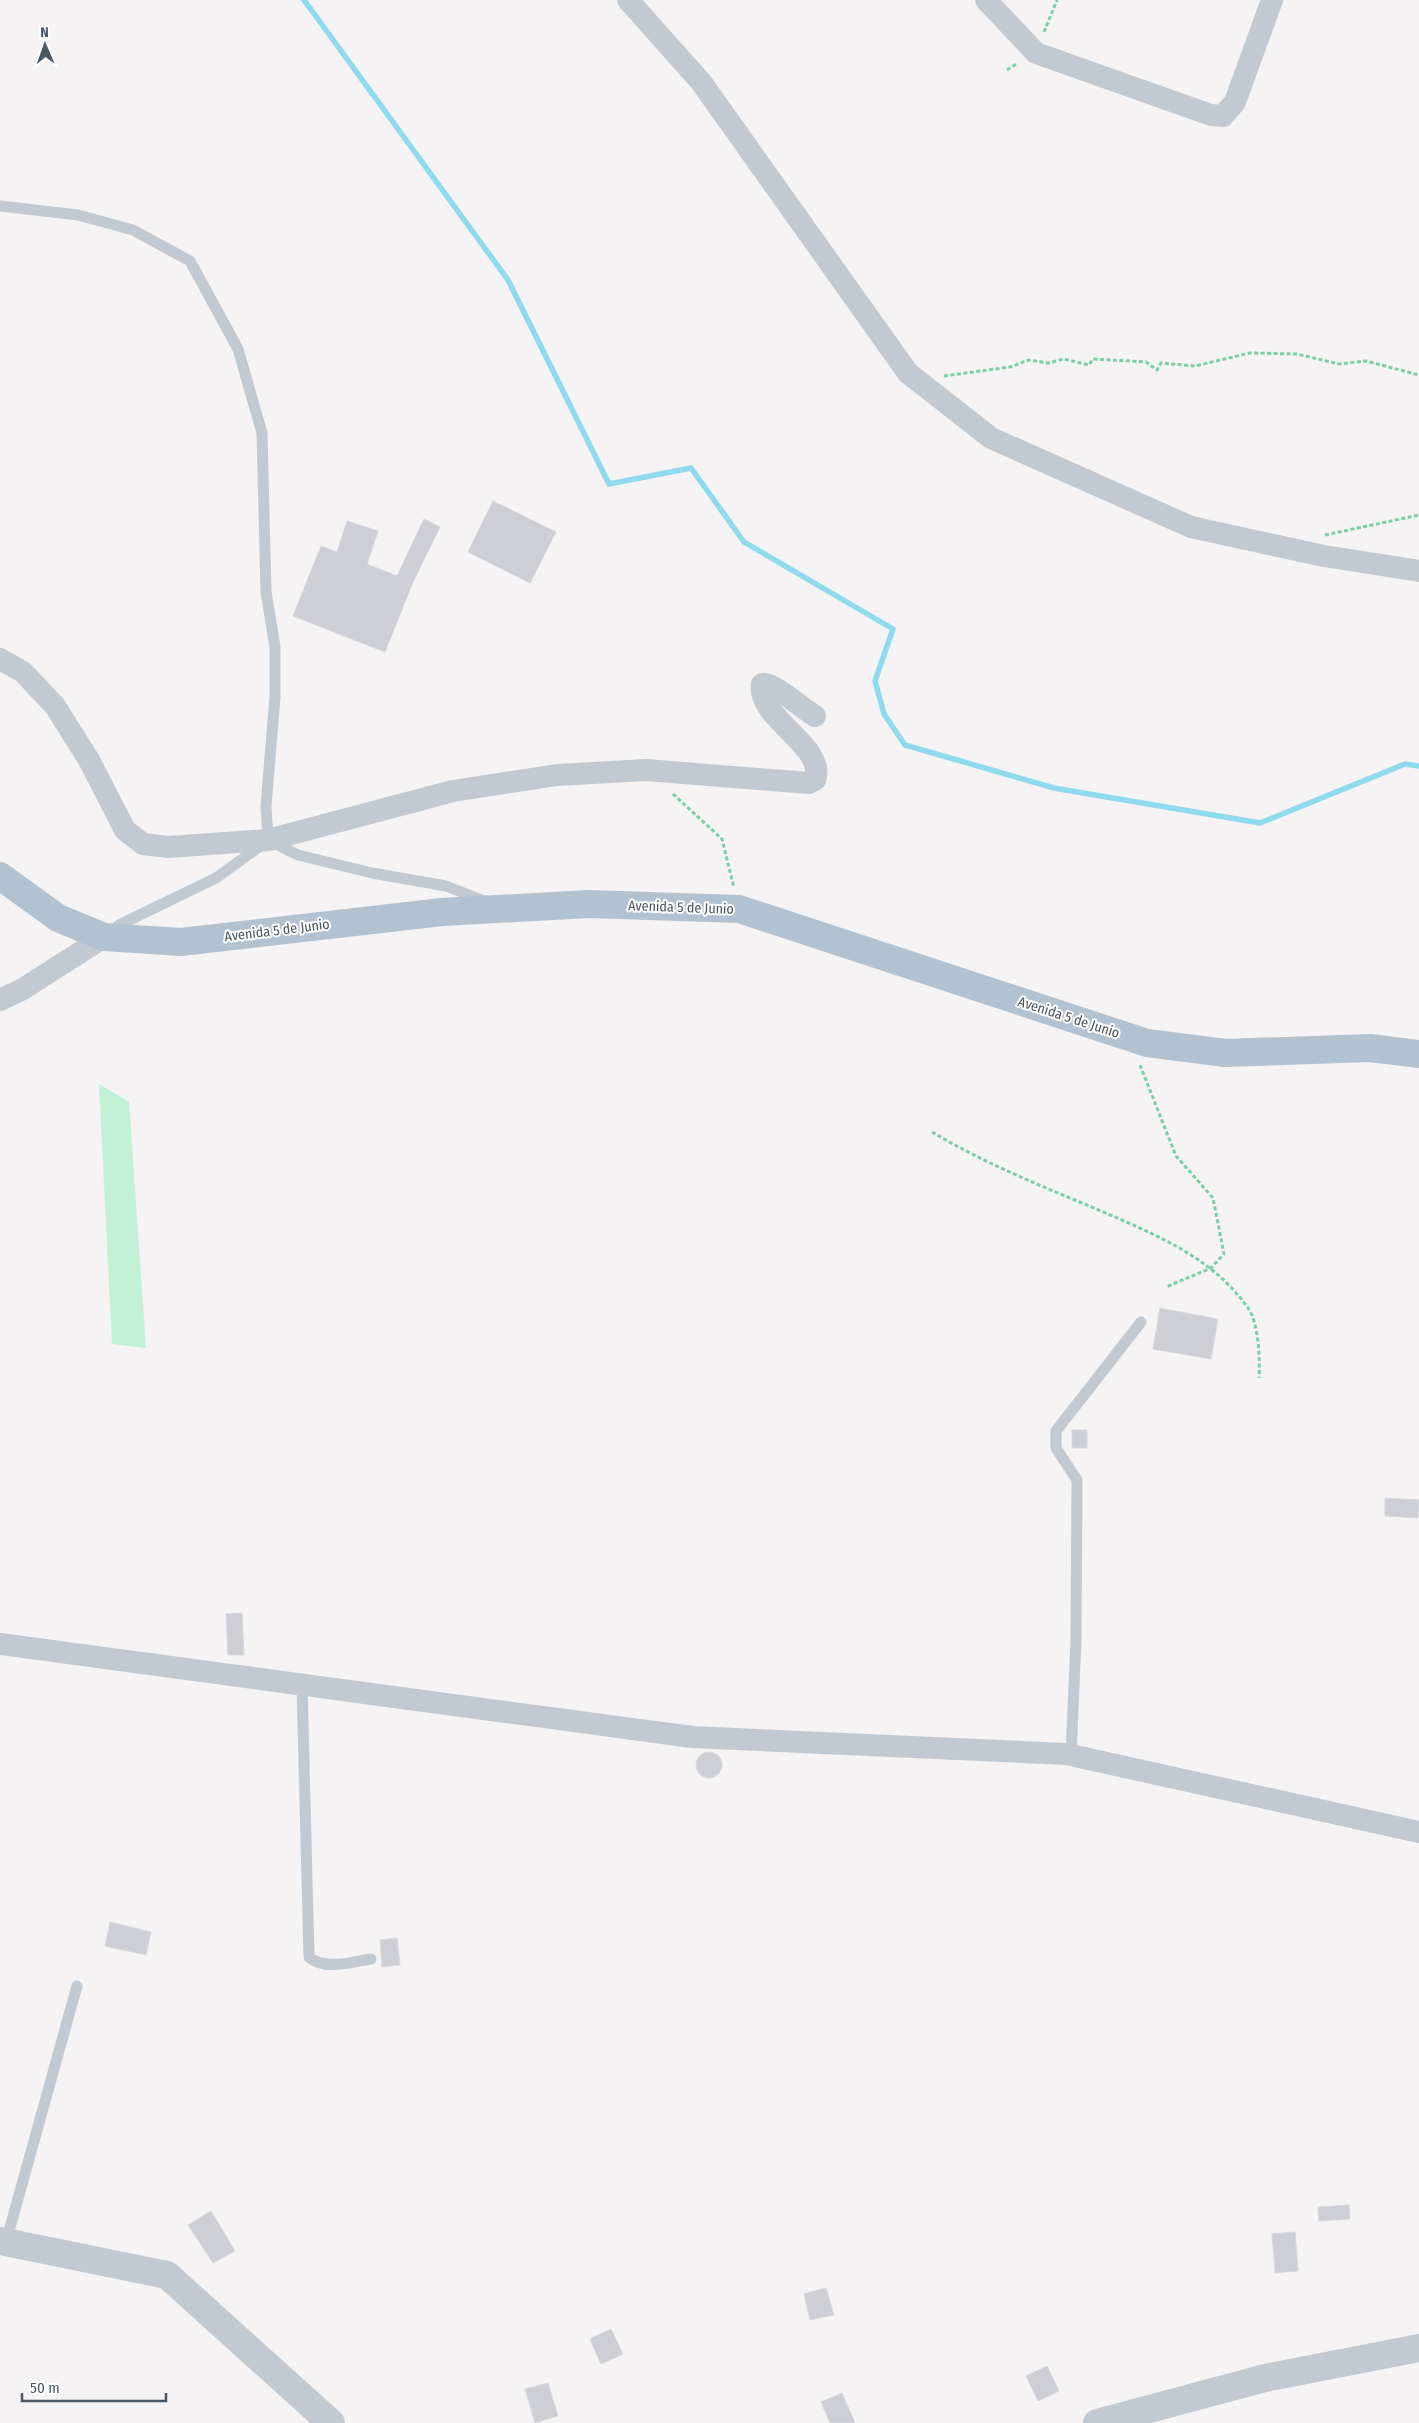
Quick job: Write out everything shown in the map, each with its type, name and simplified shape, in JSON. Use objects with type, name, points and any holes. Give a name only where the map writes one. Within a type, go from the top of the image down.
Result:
[{"type":"main road","name":"Avenida 5 de Junio","points":[[0,876],[58,918],[104,937],[181,942],[320,924],[442,912],[589,904],[739,909],[1147,1043],[1225,1053],[1370,1048],[1419,1054]]},
{"type":"street","points":[[628,0],[701,82],[866,317],[908,373],[991,438],[1191,527],[1324,556],[1419,572]]},
{"type":"street","points":[[986,0],[1036,54],[1211,115],[1223,116],[1235,102],[1272,0]]},
{"type":"street","points":[[0,659],[23,672],[55,706],[89,760],[125,830],[143,844],[168,847],[268,840],[453,791],[558,775],[646,770],[809,783],[815,780],[817,767],[800,741],[769,709],[762,698],[762,684],[772,684],[797,705],[814,716]]},
{"type":"street","points":[[0,1000],[23,989],[104,937]]},
{"type":"street","points":[[0,1644],[692,1737],[1071,1755],[1419,1832]]},
{"type":"street","points":[[3,2241],[167,2275],[331,2423]]},
{"type":"street","points":[[1097,2423],[1265,2378],[1419,2348]]},
{"type":"lane","points":[[0,206],[78,215],[134,230],[190,261],[238,350],[262,433],[266,592],[275,648],[275,697],[266,806],[268,840]]},
{"type":"lane","points":[[268,840],[298,855],[372,873],[446,886],[504,909]]},
{"type":"lane","points":[[104,937],[120,925],[216,878],[268,840]]},
{"type":"lane","points":[[1071,1755],[1076,1640],[1077,1480],[1056,1448],[1056,1431],[1141,1322]]},
{"type":"lane","points":[[302,1685],[309,1957],[317,1964],[326,1965],[371,1959]]},
{"type":"lane","points":[[3,2241],[77,1986]]},
{"type":"path","points":[[916,379],[1010,367],[1029,360],[1048,363],[1064,359],[1088,365],[1093,359],[1146,362],[1157,370],[1161,363],[1194,366],[1250,353],[1297,354],[1339,364],[1366,362],[1419,375]]},
{"type":"path","points":[[1322,535],[1419,516]]},
{"type":"path","points":[[646,770],[722,839],[739,909]]},
{"type":"path","points":[[1129,1037],[1176,1156],[1213,1198],[1224,1254],[1211,1268],[1166,1286]]},
{"type":"path","points":[[932,1132],[971,1156],[1163,1238],[1211,1268],[1250,1309],[1261,1354],[1259,1378]]},
{"type":"green space","points":[[99,1084],[129,1102],[146,1348],[112,1344]]},
{"type":"building","points":[[493,501],[556,532],[530,583],[468,552]]},
{"type":"building","points":[[424,519],[440,527],[413,582],[385,652],[293,616],[321,546],[337,552],[347,521],[378,531],[367,564],[397,576]]},
{"type":"building","points":[[1160,1308],[1218,1319],[1211,1359],[1153,1349]]},
{"type":"building","points":[[1072,1430],[1087,1430],[1087,1448],[1072,1448]]},
{"type":"building","points":[[1385,1498],[1419,1500],[1418,1518],[1385,1516]]},
{"type":"building","points":[[242,1613],[244,1655],[228,1655],[226,1614]]},
{"type":"building","points":[[709,1752],[718,1756],[722,1765],[718,1774],[709,1778],[700,1774],[696,1765],[700,1756]]},
{"type":"building","points":[[110,1922],[151,1932],[146,1955],[105,1946]]},
{"type":"building","points":[[397,1938],[400,1965],[382,1967],[380,1940]]},
{"type":"building","points":[[1349,2205],[1350,2219],[1319,2221],[1318,2207]]},
{"type":"building","points":[[211,2211],[235,2251],[213,2263],[188,2225]]},
{"type":"building","points":[[1295,2232],[1298,2271],[1275,2273],[1272,2234]]},
{"type":"building","points":[[826,2288],[834,2315],[810,2320],[804,2294]]},
{"type":"building","points":[[611,2329],[623,2354],[601,2364],[590,2339]]},
{"type":"building","points":[[1047,2366],[1059,2391],[1038,2401],[1026,2376]]},
{"type":"building","points":[[548,2383],[558,2416],[535,2423],[525,2389]]},
{"type":"building","points":[[842,2393],[855,2423],[830,2423],[821,2402]]},
{"type":"waterway","points":[[304,0],[508,280],[609,484],[691,468],[744,542],[893,629],[875,681],[884,714],[905,745],[1054,788],[1260,823],[1405,764],[1419,766]]}]
